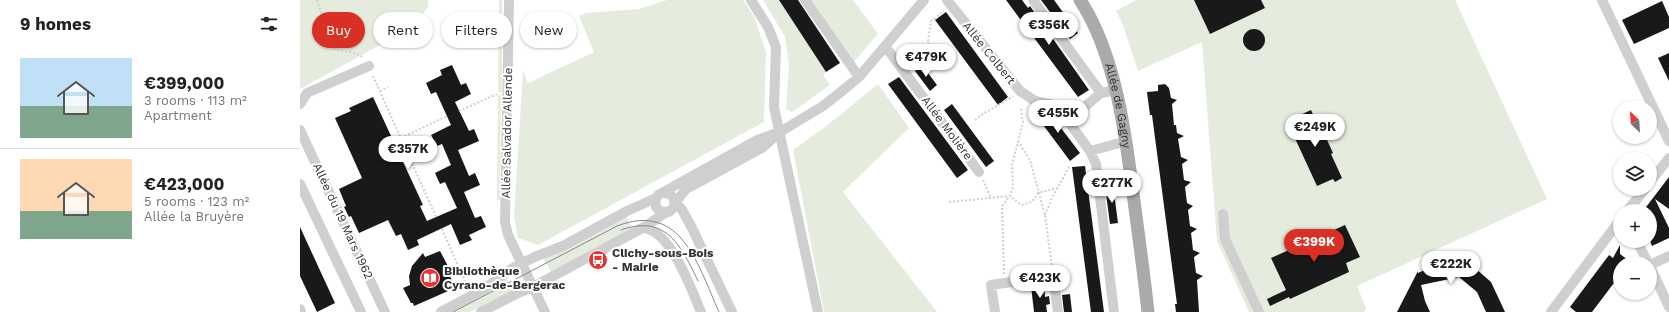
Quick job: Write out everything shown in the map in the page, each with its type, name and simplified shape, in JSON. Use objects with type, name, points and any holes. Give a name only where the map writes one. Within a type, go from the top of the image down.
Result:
[{"type":"main road","name":"Allée de Gagny","points":[[1080,0],[1095,28],[1116,90],[1127,141],[1148,312]]},
{"type":"street","name":"Allée Salvador Allende","points":[[509,0],[505,222],[508,235],[545,312]]},
{"type":"street","points":[[751,0],[768,27],[776,47],[774,107],[818,312]]},
{"type":"street","points":[[805,0],[859,77]]},
{"type":"street","points":[[1033,0],[1101,93]]},
{"type":"street","points":[[1602,0],[1669,141]]},
{"type":"street","points":[[482,312],[518,293],[533,287],[642,228],[661,214],[672,210],[675,203],[686,189],[762,148],[780,132],[823,106],[859,77],[920,2]]},
{"type":"street","name":"Allée Colbert","points":[[949,3],[1020,91],[1035,101],[1053,105],[1068,121],[1090,151],[1096,164],[1114,312]]},
{"type":"street","name":"Allée Molière","points":[[885,46],[979,172]]},
{"type":"street","points":[[300,104],[307,93],[369,66]]},
{"type":"street","points":[[1068,121],[1101,93],[1116,90]]},
{"type":"street","name":"Allée du 19 Mars 1962","points":[[300,130],[385,312]]},
{"type":"street","points":[[441,312],[471,296],[522,263],[563,246],[660,195],[682,181],[757,140],[780,132]]},
{"type":"street","points":[[1090,151],[1127,141]]},
{"type":"street","points":[[1657,173],[1669,158]]},
{"type":"street","points":[[300,184],[361,312]]},
{"type":"street","points":[[660,195],[673,196],[675,203],[681,208],[732,312]]},
{"type":"street","points":[[659,234],[661,214],[656,207],[660,195]]},
{"type":"street","points":[[1633,204],[1639,196]]},
{"type":"street","points":[[1223,214],[1225,238],[1259,312]]},
{"type":"street","points":[[642,228],[648,228],[659,234],[672,249],[701,312]]},
{"type":"street","points":[[1551,312],[1613,229]]},
{"type":"street","points":[[1657,261],[1669,256]]},
{"type":"street","points":[[995,312],[991,285],[1053,276],[1058,312]]},
{"type":"street","points":[[1657,282],[1669,307]]},
{"type":"path","points":[[317,0],[322,15],[326,36],[334,48],[355,53],[365,58],[436,217]]},
{"type":"path","points":[[927,54],[932,50],[928,42],[931,21],[949,3]]},
{"type":"path","points":[[380,91],[388,87]]},
{"type":"path","points":[[975,120],[986,111],[999,106],[1020,91]]},
{"type":"path","points":[[459,111],[495,94],[508,93]]},
{"type":"path","points":[[1005,283],[1002,206],[1010,196],[1013,186],[1012,165],[1023,122],[1021,108]]},
{"type":"path","points":[[401,138],[447,116]]},
{"type":"path","points":[[1018,141],[1030,160],[1045,215],[1053,276]]},
{"type":"path","points":[[1045,215],[1057,188],[1069,167]]},
{"type":"path","points":[[979,172],[991,198]]},
{"type":"path","points":[[1038,192],[1057,188]]},
{"type":"path","points":[[948,202],[1010,196],[1021,205],[1029,204],[1034,200],[1038,192]]},
{"type":"path","points":[[442,229],[471,296]]},
{"type":"shaded area","points":[[300,0],[428,0],[428,7],[425,12],[373,12],[373,48],[374,48],[300,89]]},
{"type":"shaded area","points":[[499,0],[502,0],[502,12],[499,12]]},
{"type":"shaded area","points":[[667,0],[743,0],[754,16],[766,52],[764,122],[538,245],[518,238],[514,216],[523,71],[528,83],[594,52],[579,16],[586,13],[639,9]]},
{"type":"shaded area","points":[[763,0],[779,0],[826,72],[823,75],[830,85],[792,112],[786,109],[789,65],[785,37]]},
{"type":"shaded area","points":[[811,0],[853,0],[878,34],[853,63]]},
{"type":"shaded area","points":[[1136,0],[1455,0],[1547,199],[1357,286],[1366,308],[1364,312],[1249,312],[1217,241],[1202,42],[1138,71],[1123,25],[1116,11]]},
{"type":"shaded area","points":[[498,48],[502,48],[502,92],[498,92]]},
{"type":"shaded area","points":[[878,84],[909,128],[843,192],[937,312],[824,312],[793,150],[825,127]]},
{"type":"shaded area","points":[[498,95],[501,95],[500,200],[497,200]]},
{"type":"shaded area","points":[[626,216],[632,228],[551,272],[543,258]]},
{"type":"shaded area","points":[[506,278],[513,292],[470,312],[447,312]]},
{"type":"building","points":[[779,0],[798,0],[840,63],[826,72]]},
{"type":"building","points":[[1006,0],[1022,0],[1028,8],[1030,6],[1089,90],[1078,97]]},
{"type":"building","points":[[1041,0],[1054,0],[1078,33],[1070,39]]},
{"type":"building","points":[[1194,0],[1261,0],[1265,8],[1210,34]]},
{"type":"building","points":[[1662,1],[1669,17],[1669,28],[1634,44],[1622,20]]},
{"type":"building","points":[[946,12],[1008,97],[998,105],[935,20]]},
{"type":"building","points":[[1254,29],[1262,32],[1265,40],[1262,48],[1254,51],[1246,48],[1243,40],[1246,32]]},
{"type":"building","points":[[1669,53],[1669,81],[1658,58]]},
{"type":"building","points":[[452,65],[461,85],[466,83],[471,94],[455,102],[469,131],[474,129],[479,141],[458,150],[469,176],[475,173],[480,185],[464,192],[475,218],[481,216],[486,227],[469,235],[472,240],[460,245],[451,224],[417,240],[419,245],[408,250],[401,234],[396,236],[388,220],[359,233],[351,216],[349,217],[344,207],[346,206],[339,189],[362,178],[335,118],[351,111],[349,108],[373,97],[423,205],[420,206],[427,221],[457,208],[445,182],[440,184],[435,173],[451,165],[442,144],[437,146],[431,135],[451,125],[436,92],[431,94],[426,83],[442,75],[440,70]]},
{"type":"building","points":[[922,65],[937,85],[930,91],[915,71]]},
{"type":"building","points":[[899,77],[968,170],[957,178],[888,84]]},
{"type":"building","points":[[1165,84],[1169,88],[1171,98],[1177,100],[1172,104],[1174,125],[1176,125],[1177,133],[1184,136],[1178,139],[1181,157],[1188,160],[1182,164],[1184,180],[1191,182],[1185,187],[1187,203],[1193,206],[1188,210],[1190,226],[1197,229],[1191,233],[1193,250],[1200,253],[1194,257],[1196,273],[1203,276],[1197,280],[1199,312],[1176,312],[1175,304],[1177,304],[1152,115],[1150,115],[1147,92],[1158,91],[1158,85]]},
{"type":"building","points":[[952,104],[994,161],[986,167],[944,110]]},
{"type":"building","points":[[1041,109],[1048,111],[1080,153],[1070,161],[1035,114]]},
{"type":"building","points":[[1311,110],[1321,132],[1323,131],[1333,153],[1331,154],[1342,178],[1335,182],[1333,179],[1317,186],[1287,121]]},
{"type":"building","points":[[1085,166],[1104,312],[1091,312],[1072,167]]},
{"type":"building","points":[[1669,177],[1669,209],[1655,199],[1669,228],[1669,238],[1657,244],[1657,204],[1648,204],[1654,196],[1657,196],[1657,193]]},
{"type":"building","points":[[1113,185],[1118,223],[1110,224],[1105,186]]},
{"type":"building","points":[[1345,225],[1360,257],[1346,263],[1349,272],[1290,299],[1289,297],[1270,306],[1267,299],[1286,290],[1271,258]]},
{"type":"building","points":[[300,227],[335,303],[317,312],[300,276]]},
{"type":"building","points":[[1618,248],[1620,248],[1620,254],[1623,256],[1614,256]]},
{"type":"building","name":"Bibliothèque Cyrano-de-Bergerac","points":[[440,251],[449,268],[447,269],[455,288],[414,306],[403,288],[410,285],[409,276],[412,266],[423,253],[425,257]]},
{"type":"building","points":[[1459,254],[1491,282],[1505,312],[1486,312],[1477,292],[1459,277],[1421,285],[1425,301],[1430,312],[1397,312],[1418,271],[1418,273]]},
{"type":"building","points":[[1609,255],[1613,258],[1613,284],[1592,312],[1576,312],[1570,307]]},
{"type":"building","points":[[1044,284],[1045,297],[1049,296],[1050,304],[1046,305],[1047,312],[1034,312],[1031,286]]},
{"type":"building","points":[[1070,294],[1072,312],[1064,312],[1062,295]]},
{"type":"tram line","points":[[453,312],[617,226],[639,221],[657,222],[672,230],[684,242],[695,258],[719,312]]},
{"type":"tram line","points":[[621,230],[637,226],[650,226],[661,230],[671,237],[679,246],[698,281]]},
{"type":"place","name":"Clichy-sous-Bois - Mairie","points":[[598,260]]},
{"type":"place","name":"Bibliothèque Cyrano-de-Bergerac","points":[[430,278]]}]
